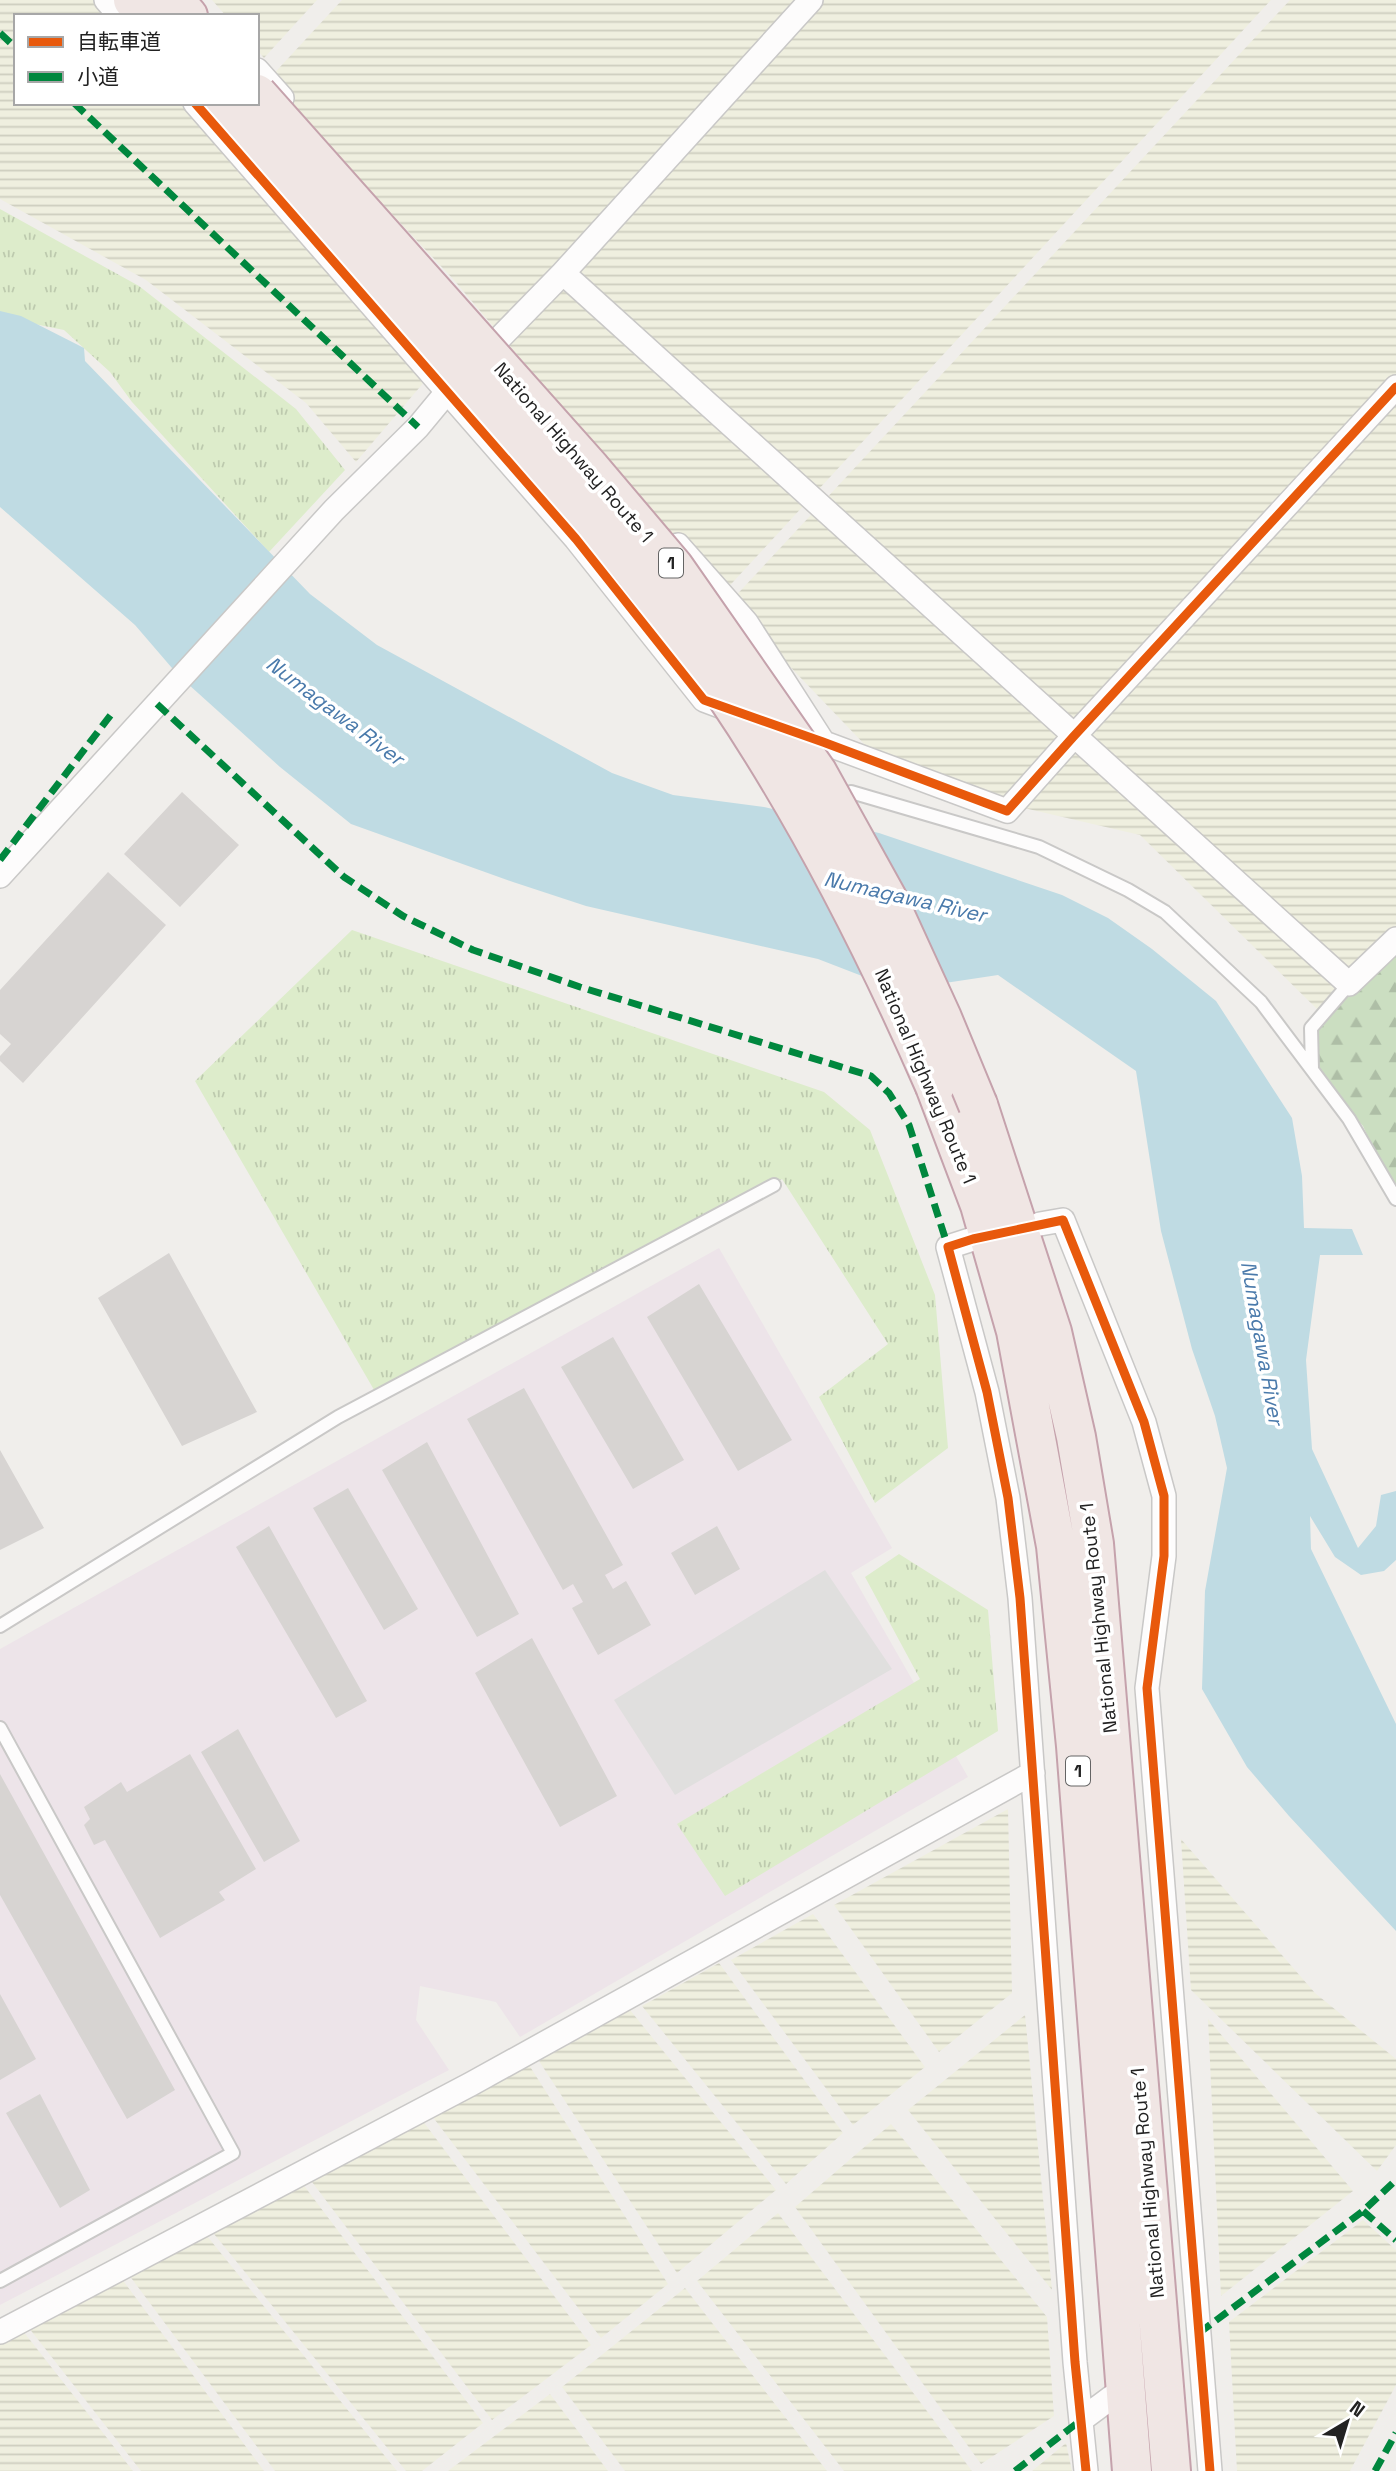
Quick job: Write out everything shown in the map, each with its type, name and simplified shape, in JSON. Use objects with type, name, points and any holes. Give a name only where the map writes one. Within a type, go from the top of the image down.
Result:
[{"type":"highway","points":[[133,0],[145,14]]},
{"type":"highway","points":[[174,0],[186,14]]},
{"type":"highway","name":"National Highway Route 1","points":[[259,96],[591,469],[674,567],[817,772],[887,900],[942,1018],[978,1105],[1052,1332],[1076,1437],[1094,1544],[1171,2471]]},
{"type":"highway","name":"National Highway Route 1","points":[[226,105],[569,490],[727,696],[785,788],[855,912],[935,1086],[980,1205],[1016,1331],[1056,1546],[1077,1759],[1132,2471]]},
{"type":"street","points":[[106,0],[118,14]]},
{"type":"street","points":[[196,0],[207,14]]},
{"type":"street","points":[[0,876],[334,510],[418,427],[447,392],[563,273],[811,0]]},
{"type":"street","points":[[259,72],[746,622],[823,742]]},
{"type":"street","points":[[197,105],[576,539],[704,700],[1007,811],[1396,387]]},
{"type":"street","points":[[563,273],[1349,984],[1396,939]]},
{"type":"street","points":[[1040,1224],[1063,1220],[1144,1422],[1164,1496],[1164,1556],[1147,1688],[1210,2471]]},
{"type":"street","points":[[973,1239],[948,1247],[986,1392],[1008,1498],[1020,1598],[1086,2471]]},
{"type":"street","points":[[0,2332],[471,2084],[1033,1773]]},
{"type":"street","points":[[1179,2347],[1199,2333]]},
{"type":"street","points":[[1081,2420],[1112,2396]]},
{"type":"lane","points":[[851,792],[1039,847],[1128,890],[1165,912],[1261,1002],[1349,1119],[1396,1199]]},
{"type":"lane","points":[[1312,1069],[1311,1028],[1349,984]]},
{"type":"lane","points":[[0,1626],[338,1416],[774,1185]]},
{"type":"lane","points":[[0,1728],[233,2153],[0,2281]]},
{"type":"shaded area","points":[[719,1248],[892,1548],[851,1573],[968,1777],[520,2037],[496,2002],[420,1986],[416,2020],[449,2070],[0,2305],[0,1649]]},
{"type":"shaded area","points":[[825,1570],[892,1669],[675,1795],[614,1700]]},
{"type":"green space","points":[[0,0],[99,0],[111,14],[14,14],[14,105],[192,105],[431,374],[356,462],[306,403],[146,280],[0,199]]},
{"type":"green space","points":[[212,0],[317,0],[264,58],[259,52],[259,14],[224,14]]},
{"type":"green space","points":[[342,0],[1271,0],[721,595],[453,279],[267,81]]},
{"type":"green space","points":[[1290,0],[1396,0],[1396,939],[1319,1011],[1140,835],[1024,808],[867,747],[729,603]]},
{"type":"green space","points":[[0,209],[139,286],[296,409],[345,470],[269,552],[132,402],[110,372],[64,330],[0,317]]},
{"type":"green space","points":[[352,930],[824,1092],[870,1130],[935,1295],[948,1448],[875,1503],[819,1397],[888,1344],[782,1179],[377,1395],[195,1081]]},
{"type":"green space","points":[[1396,946],[1396,1200],[1363,1126],[1312,1069],[1318,1020]]},
{"type":"green space","points":[[899,1554],[988,1610],[998,1731],[725,1896],[677,1824],[920,1679],[865,1577]]},
{"type":"green space","points":[[1008,1809],[1012,1993],[939,2052],[834,1905]]},
{"type":"green space","points":[[1181,1839],[1315,1993],[1396,2059],[1396,2145],[1377,2171],[1191,1990]]},
{"type":"green space","points":[[813,1914],[925,2067],[853,2125],[731,1960]]},
{"type":"green space","points":[[719,1963],[843,2133],[786,2184],[642,2006]]},
{"type":"green space","points":[[630,2010],[776,2190],[677,2273],[539,2061]]},
{"type":"green space","points":[[1025,2015],[1052,2290],[908,2110]]},
{"type":"green space","points":[[1208,2019],[1353,2191],[1221,2296]]},
{"type":"green space","points":[[529,2065],[668,2284],[601,2338],[432,2116]]},
{"type":"green space","points":[[422,2120],[591,2345],[492,2420],[309,2178]]},
{"type":"green space","points":[[891,2124],[1047,2317],[1054,2416],[981,2464],[795,2207]]},
{"type":"green space","points":[[302,2183],[483,2423],[422,2471],[406,2471],[210,2229]]},
{"type":"green space","points":[[778,2213],[972,2471],[844,2471],[697,2281]]},
{"type":"green space","points":[[1363,2220],[1396,2250],[1396,2385],[1350,2471],[1237,2471],[1229,2322]]},
{"type":"green space","points":[[203,2231],[397,2471],[275,2471],[126,2271]]},
{"type":"green space","points":[[116,2271],[264,2471],[141,2471],[25,2323]]},
{"type":"green space","points":[[685,2288],[827,2471],[625,2471],[562,2387]]},
{"type":"green space","points":[[19,2326],[133,2471],[0,2471],[0,2337]]},
{"type":"green space","points":[[550,2394],[608,2471],[448,2471]]},
{"type":"green space","points":[[1066,2443],[1072,2471],[1032,2471]]},
{"type":"water","name":"Numagawa River","points":[[0,311],[21,316],[84,348],[85,361],[310,594],[377,645],[612,773],[673,795],[764,807],[879,833],[1062,895],[1108,918],[1152,949],[1216,1001],[1292,1118],[1302,1176],[1304,1228],[1352,1229],[1363,1255],[1320,1255],[1306,1360],[1312,1449],[1358,1548],[1376,1526],[1381,1495],[1396,1491],[1396,1560],[1384,1571],[1361,1575],[1335,1557],[1310,1516],[1311,1549],[1396,1724],[1396,1931],[1247,1767],[1202,1689],[1205,1591],[1227,1468],[1215,1416],[1192,1349],[1161,1231],[1136,1071],[998,975],[925,986],[919,998],[818,959],[586,906],[351,824],[280,767],[178,675],[135,625],[0,507]]},
{"type":"building","points":[[182,792],[239,845],[180,907],[124,854]]},
{"type":"building","points":[[108,872],[166,925],[23,1083],[0,1061],[0,1056],[11,1044],[0,1034],[0,990]]},
{"type":"building","points":[[169,1253],[257,1412],[182,1446],[98,1298]]},
{"type":"building","points":[[699,1284],[792,1440],[738,1471],[647,1317]]},
{"type":"building","points":[[613,1337],[684,1460],[633,1489],[561,1367]]},
{"type":"building","points":[[524,1388],[623,1565],[605,1575],[613,1589],[626,1581],[651,1625],[598,1655],[572,1608],[583,1602],[573,1584],[563,1590],[467,1419]]},
{"type":"building","points":[[427,1442],[519,1614],[477,1637],[382,1470]]},
{"type":"building","points":[[0,1450],[44,1528],[0,1550]]},
{"type":"building","points":[[348,1488],[418,1609],[384,1630],[313,1508]]},
{"type":"building","points":[[269,1526],[367,1701],[336,1718],[236,1547]]},
{"type":"building","points":[[717,1526],[740,1569],[695,1595],[671,1553]]},
{"type":"building","points":[[532,1638],[617,1796],[560,1827],[475,1673]]},
{"type":"building","points":[[238,1729],[300,1841],[264,1862],[201,1752]]},
{"type":"building","points":[[190,1754],[256,1869],[219,1892],[225,1900],[160,1938],[105,1840],[94,1845],[84,1825],[90,1819],[84,1807],[121,1782],[127,1792]]},
{"type":"building","points":[[0,1774],[175,2090],[127,2119],[0,1895]]},
{"type":"building","points":[[0,1994],[36,2059],[0,2080]]},
{"type":"building","points":[[40,2094],[90,2190],[60,2208],[6,2113]]},
{"type":"marked path","points":[[0,33],[14,46]]},
{"type":"marked path","points":[[76,105],[418,427]]},
{"type":"marked path","points":[[157,704],[344,877],[403,916],[473,950],[580,987],[871,1076],[889,1093],[909,1125],[948,1247]]},
{"type":"marked path","points":[[0,860],[113,712]]},
{"type":"marked path","points":[[1199,2333],[1363,2211],[1396,2180]]},
{"type":"marked path","points":[[1363,2211],[1396,2240]]},
{"type":"marked path","points":[[1015,2471],[1081,2420]]},
{"type":"marked path","points":[[1375,2471],[1396,2433]]},
{"type":"cycle path","points":[[197,105],[576,539],[704,700],[1007,811],[1396,387]]},
{"type":"cycle path","points":[[1086,2471],[1075,2362],[1020,1598],[1008,1498],[987,1392],[948,1247],[1063,1220],[1144,1422],[1164,1496],[1164,1556],[1147,1688],[1210,2471]]}]
